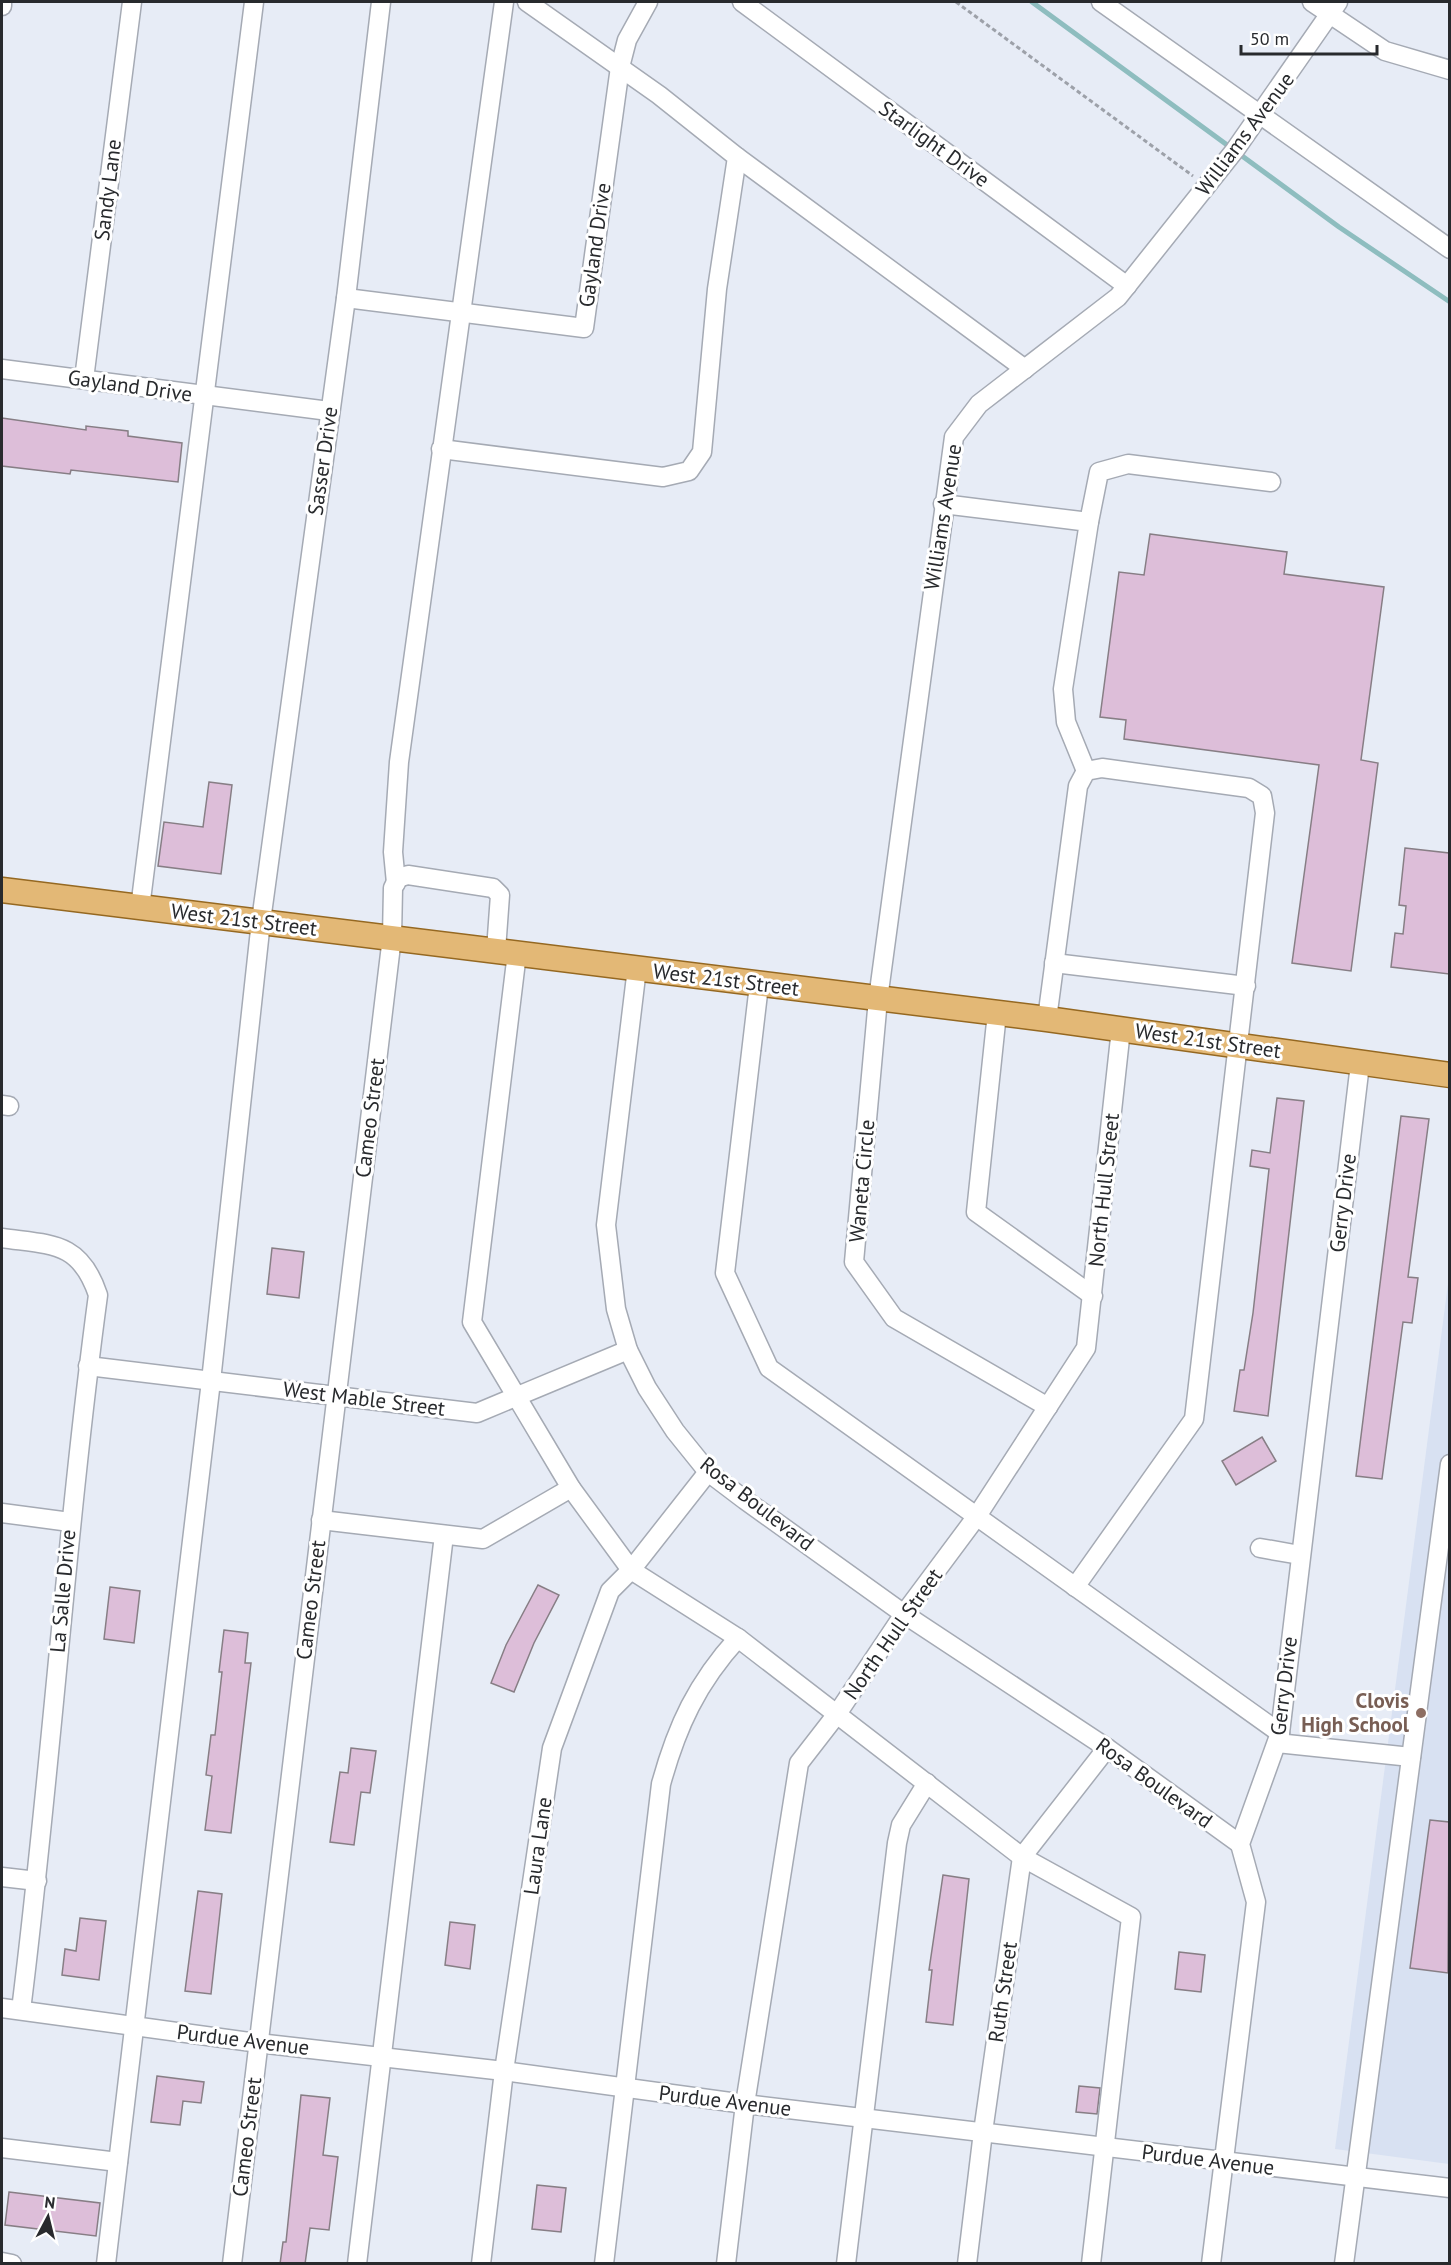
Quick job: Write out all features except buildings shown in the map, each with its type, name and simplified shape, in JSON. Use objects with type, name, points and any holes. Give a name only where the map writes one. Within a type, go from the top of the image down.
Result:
[{"type":"main road","name":"West 21st Street","points":[[2,891],[1047,1019],[1449,1075]]},
{"type":"street","name":"Sandy Lane","points":[[84,379],[132,2]]},
{"type":"street","points":[[140,908],[254,2]]},
{"type":"street","name":"Sasser Drive","points":[[106,2264],[211,1381],[261,921],[346,298],[381,2]]},
{"type":"street","name":"Cameo Street","points":[[232,2264],[392,938],[393,888],[396,883],[393,852],[399,762],[504,2]]},
{"type":"street","points":[[527,2],[620,67],[737,157],[1025,369]]},
{"type":"street","name":"Gayland Drive","points":[[346,298],[584,328],[620,67],[627,40],[648,2]]},
{"type":"street","name":"Starlight Drive","points":[[742,2],[1127,286]]},
{"type":"street","points":[[1101,2],[1449,249]]},
{"type":"street","points":[[1312,2],[1335,9],[1385,51],[1449,70]]},
{"type":"street","name":"Williams Avenue","points":[[878,999],[943,504],[954,437],[979,404],[1118,297],[1207,187],[1261,115],[1335,9]]},
{"type":"street","points":[[441,449],[663,477],[689,471],[702,452],[717,289],[737,157]]},
{"type":"street","name":"Gayland Drive","points":[[2,369],[329,411]]},
{"type":"street","points":[[1086,771],[1066,722],[1063,689],[1099,472],[1128,464],[1271,483]]},
{"type":"street","points":[[943,504],[1089,522]]},
{"type":"street","points":[[1075,1587],[1194,1419],[1265,813],[1262,796],[1249,788],[1102,768],[1086,771]]},
{"type":"street","points":[[1047,1019],[1078,786],[1086,771]]},
{"type":"street","points":[[396,883],[398,878],[408,875],[493,888],[500,895],[507,952],[472,1322],[572,1488],[631,1570],[738,1638],[1022,1857],[1131,1917],[1091,2264]]},
{"type":"street","points":[[1054,963],[1246,986]]},
{"type":"street","name":"Rosa Boulevard","points":[[637,968],[606,1225],[616,1310],[628,1350],[647,1388],[675,1431],[708,1472],[904,1614],[1107,1748],[1240,1844]]},
{"type":"street","points":[[759,985],[725,1273],[769,1368],[1075,1587],[1279,1738],[1411,1757]]},
{"type":"street","name":"Waneta Circle","points":[[878,999],[854,1262],[894,1318],[1048,1407]]},
{"type":"street","points":[[997,1013],[976,1212],[1093,1296]]},
{"type":"street","name":"North Hull Street","points":[[726,2264],[745,2104],[799,1763],[837,1714],[904,1614],[977,1516],[1086,1348],[1121,1029]]},
{"type":"street","name":"Gerry Drive","points":[[1240,1844],[1279,1738],[1360,1064]]},
{"type":"street","name":"La Salle Drive","points":[[2,1238],[59,1246],[81,1262],[92,1279],[98,1296],[70,1522],[37,1881],[21,2010]]},
{"type":"street","name":"West Mable Street","points":[[88,1365],[477,1413],[628,1350]]},
{"type":"street","points":[[1344,2264],[1449,1464]]},
{"type":"street","name":"Laura Lane","points":[[481,2264],[504,2071],[552,1748],[610,1591],[631,1570],[708,1472]]},
{"type":"street","points":[[321,1520],[483,1539],[572,1488]]},
{"type":"street","points":[[2,1512],[70,1522]]},
{"type":"street","points":[[357,2264],[444,1535]]},
{"type":"street","points":[[1260,1548],[1300,1555]]},
{"type":"street","points":[[604,2264],[661,1784],[674,1737],[689,1708],[717,1662],[738,1638]]},
{"type":"street","name":"Ruth Street","points":[[967,2264],[982,2132],[1022,1857],[1107,1748]]},
{"type":"street","points":[[846,2264],[897,1843],[901,1825],[927,1783]]},
{"type":"street","points":[[1211,2264],[1256,1902],[1240,1844]]},
{"type":"street","points":[[2,1877],[37,1881]]},
{"type":"street","name":"Purdue Avenue","points":[[2,2008],[258,2043],[504,2071],[745,2104],[1449,2188]]},
{"type":"street","points":[[2,2148],[118,2162]]},
{"type":"street","points":[[2,2262],[12,2264]]},
{"type":"path","points":[[956,2],[1207,187]]},
{"type":"shaded area","name":"Clovis High School","points":[[1449,1276],[1449,2164],[1335,2149]]},
{"type":"waterway","points":[[1032,2],[1339,227],[1450,302]]},
{"type":"place","name":"Clovis High School","points":[[1421,1713]]}]
